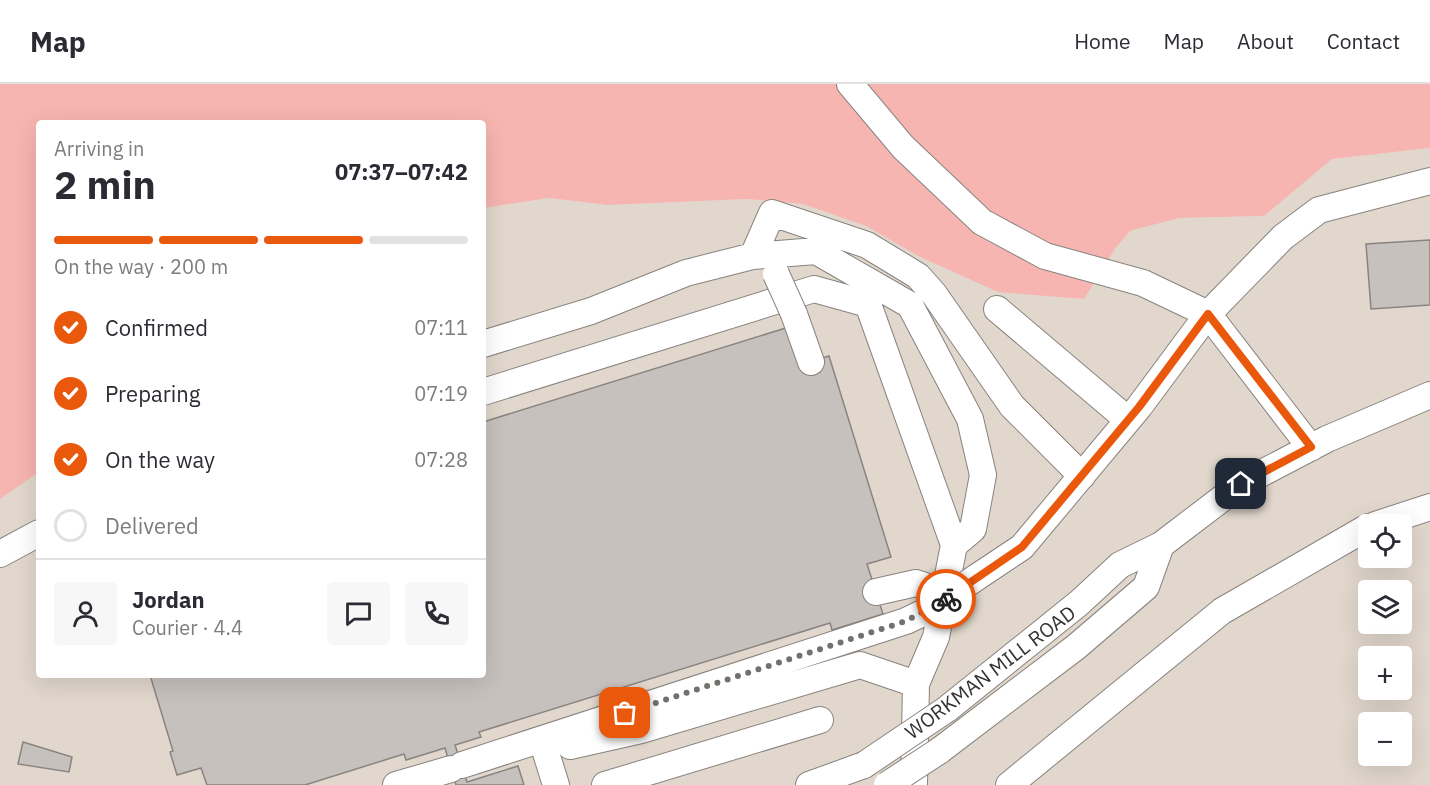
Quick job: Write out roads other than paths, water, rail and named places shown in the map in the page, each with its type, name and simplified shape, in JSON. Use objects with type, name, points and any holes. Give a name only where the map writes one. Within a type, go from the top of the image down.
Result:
[{"type":"street","points":[[850,84],[903,147],[982,222],[1045,256],[1143,283],[1208,314],[1311,447]]},
{"type":"street","points":[[396,785],[544,745],[906,621],[928,598],[964,586],[1022,547],[1128,420],[1208,314],[1283,237],[1319,210],[1430,182]]},
{"type":"street","points":[[812,362],[794,314],[763,262],[772,213],[867,245],[918,276],[934,294],[1012,406],[1082,476]]},
{"type":"street","points":[[486,343],[591,311],[686,273],[763,262],[816,251],[910,305],[970,419],[983,475],[973,529],[954,545]]},
{"type":"street","points":[[486,391],[814,289],[868,304],[954,545],[936,637],[916,684],[914,785]]},
{"type":"street","points":[[997,309],[1128,420]]},
{"type":"street","name":"WORKMAN MILL ROAD","points":[[809,785],[864,765],[947,708],[1079,603],[1120,565],[1161,545],[1241,484],[1311,447],[1430,395]]},
{"type":"street","points":[[1409,514],[1430,507]]},
{"type":"street","points":[[1010,785],[1222,610],[1358,533]]},
{"type":"street","points":[[0,554],[36,535]]},
{"type":"street","name":"WORKMAN MILL ROAD","points":[[887,785],[939,751],[1076,647],[1146,587],[1161,545]]},
{"type":"street","points":[[876,592],[916,583],[928,598]]},
{"type":"street","points":[[544,745],[641,730],[860,665],[916,684]]},
{"type":"street","points":[[605,785],[820,720]]},
{"type":"street","points":[[544,745],[556,785]]}]
